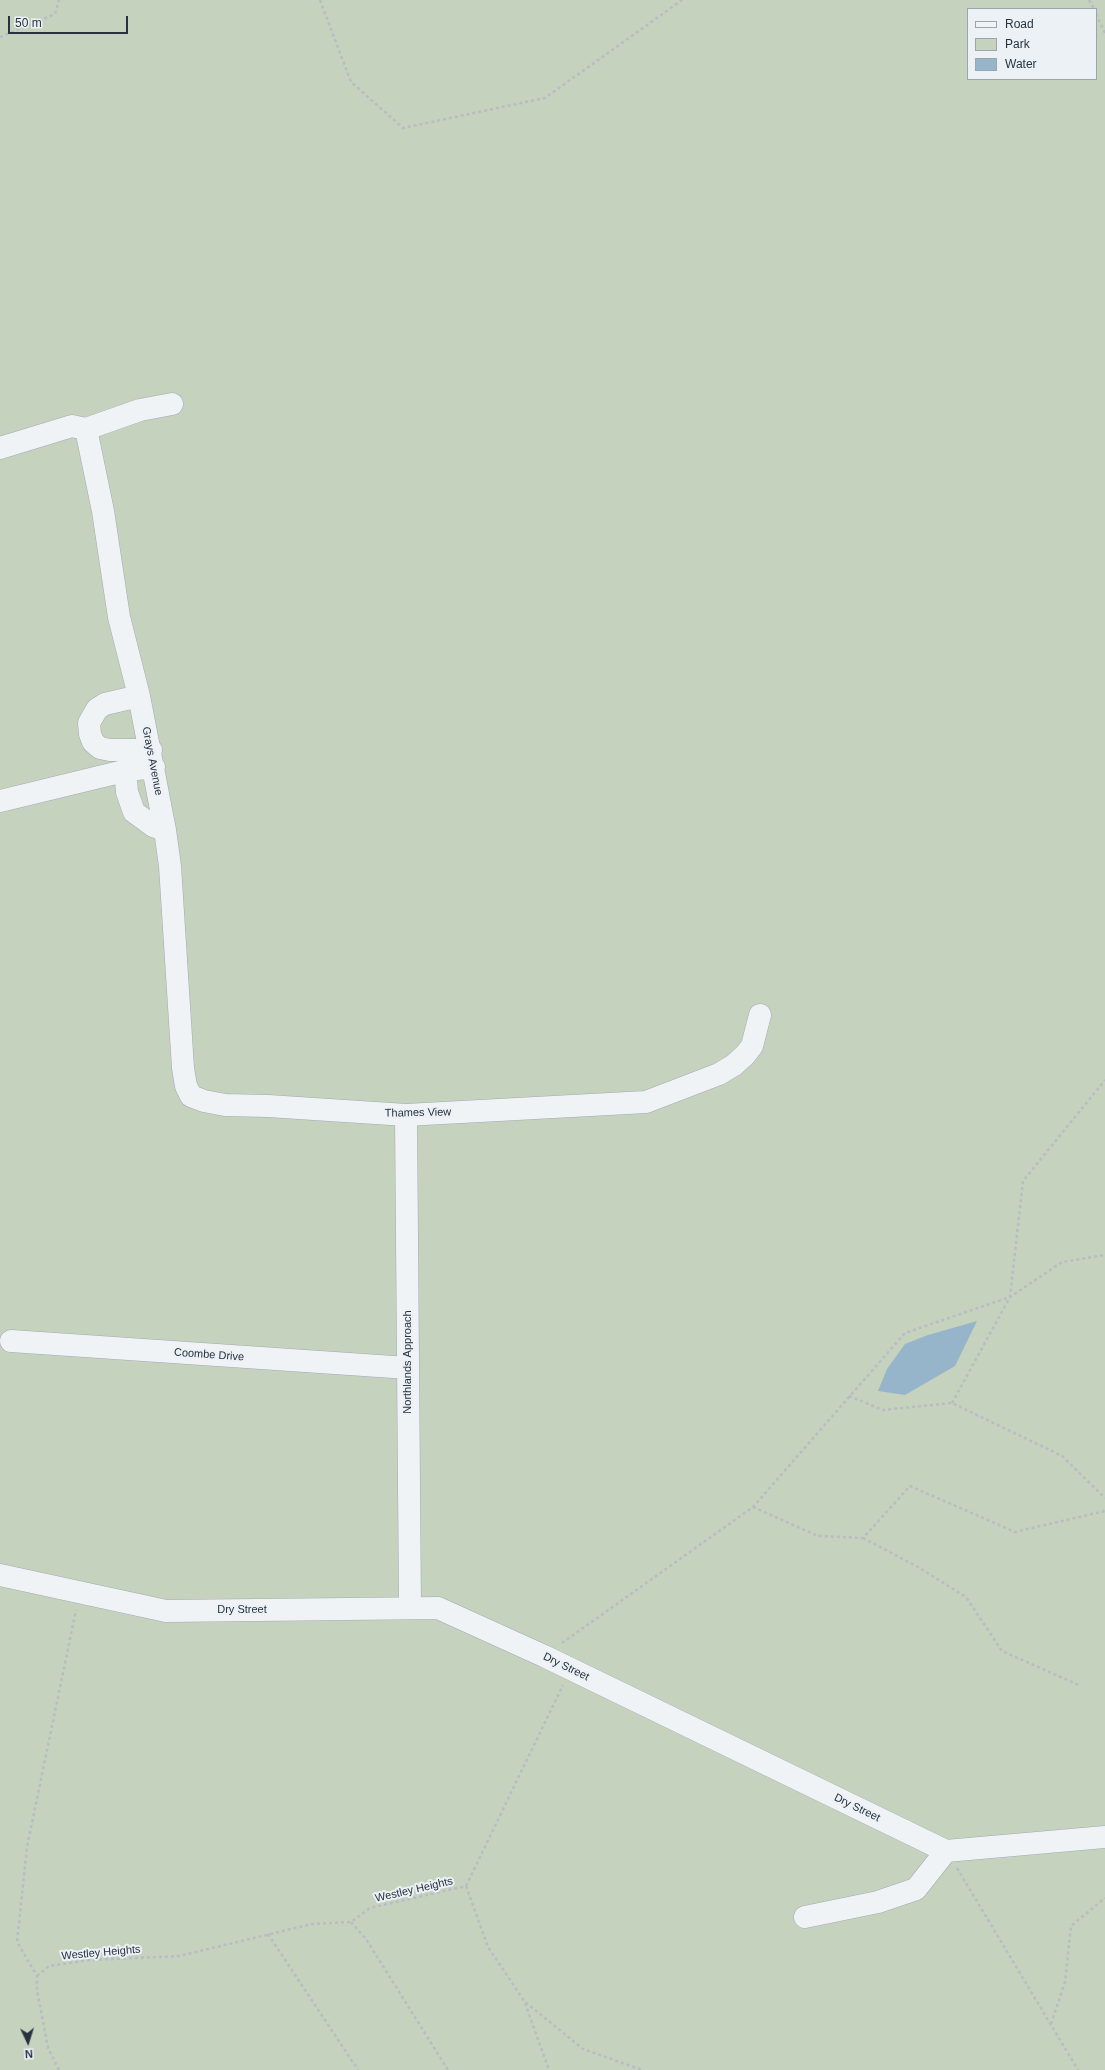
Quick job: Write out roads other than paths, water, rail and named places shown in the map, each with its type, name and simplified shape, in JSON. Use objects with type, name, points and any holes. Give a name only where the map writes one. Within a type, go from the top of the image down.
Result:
[{"type":"street","points":[[0,448],[72,426],[86,430],[140,410],[172,404]]},
{"type":"street","name":"Grays Avenue","points":[[86,430],[103,511],[120,617],[139,696],[165,830],[170,866],[182,1068],[186,1086],[192,1096]]},
{"type":"street","points":[[139,696],[105,704],[97,709],[89,723],[90,734],[93,742],[100,748],[117,750],[152,759]]},
{"type":"street","points":[[0,801],[128,770],[152,759]]},
{"type":"street","points":[[128,770],[126,780],[127,792],[134,812],[153,826],[165,830]]},
{"type":"street","name":"Thames View","points":[[192,1096],[204,1101],[225,1105],[268,1106],[406,1115],[646,1102],[720,1074],[734,1065],[745,1056],[752,1046],[760,1015]]},
{"type":"street","name":"Northlands Approach","points":[[406,1115],[410,1608]]},
{"type":"street","name":"Coombe Drive","points":[[11,1341],[408,1368]]},
{"type":"street","name":"Dry Street","points":[[0,1575],[166,1611],[438,1608],[544,1656],[946,1851]]},
{"type":"street","points":[[806,1917],[878,1902],[916,1888],[946,1851],[1105,1837]]},
{"type":"water","points":[[977,1321],[955,1366],[905,1395],[878,1391],[887,1369],[905,1344],[928,1335]]}]
